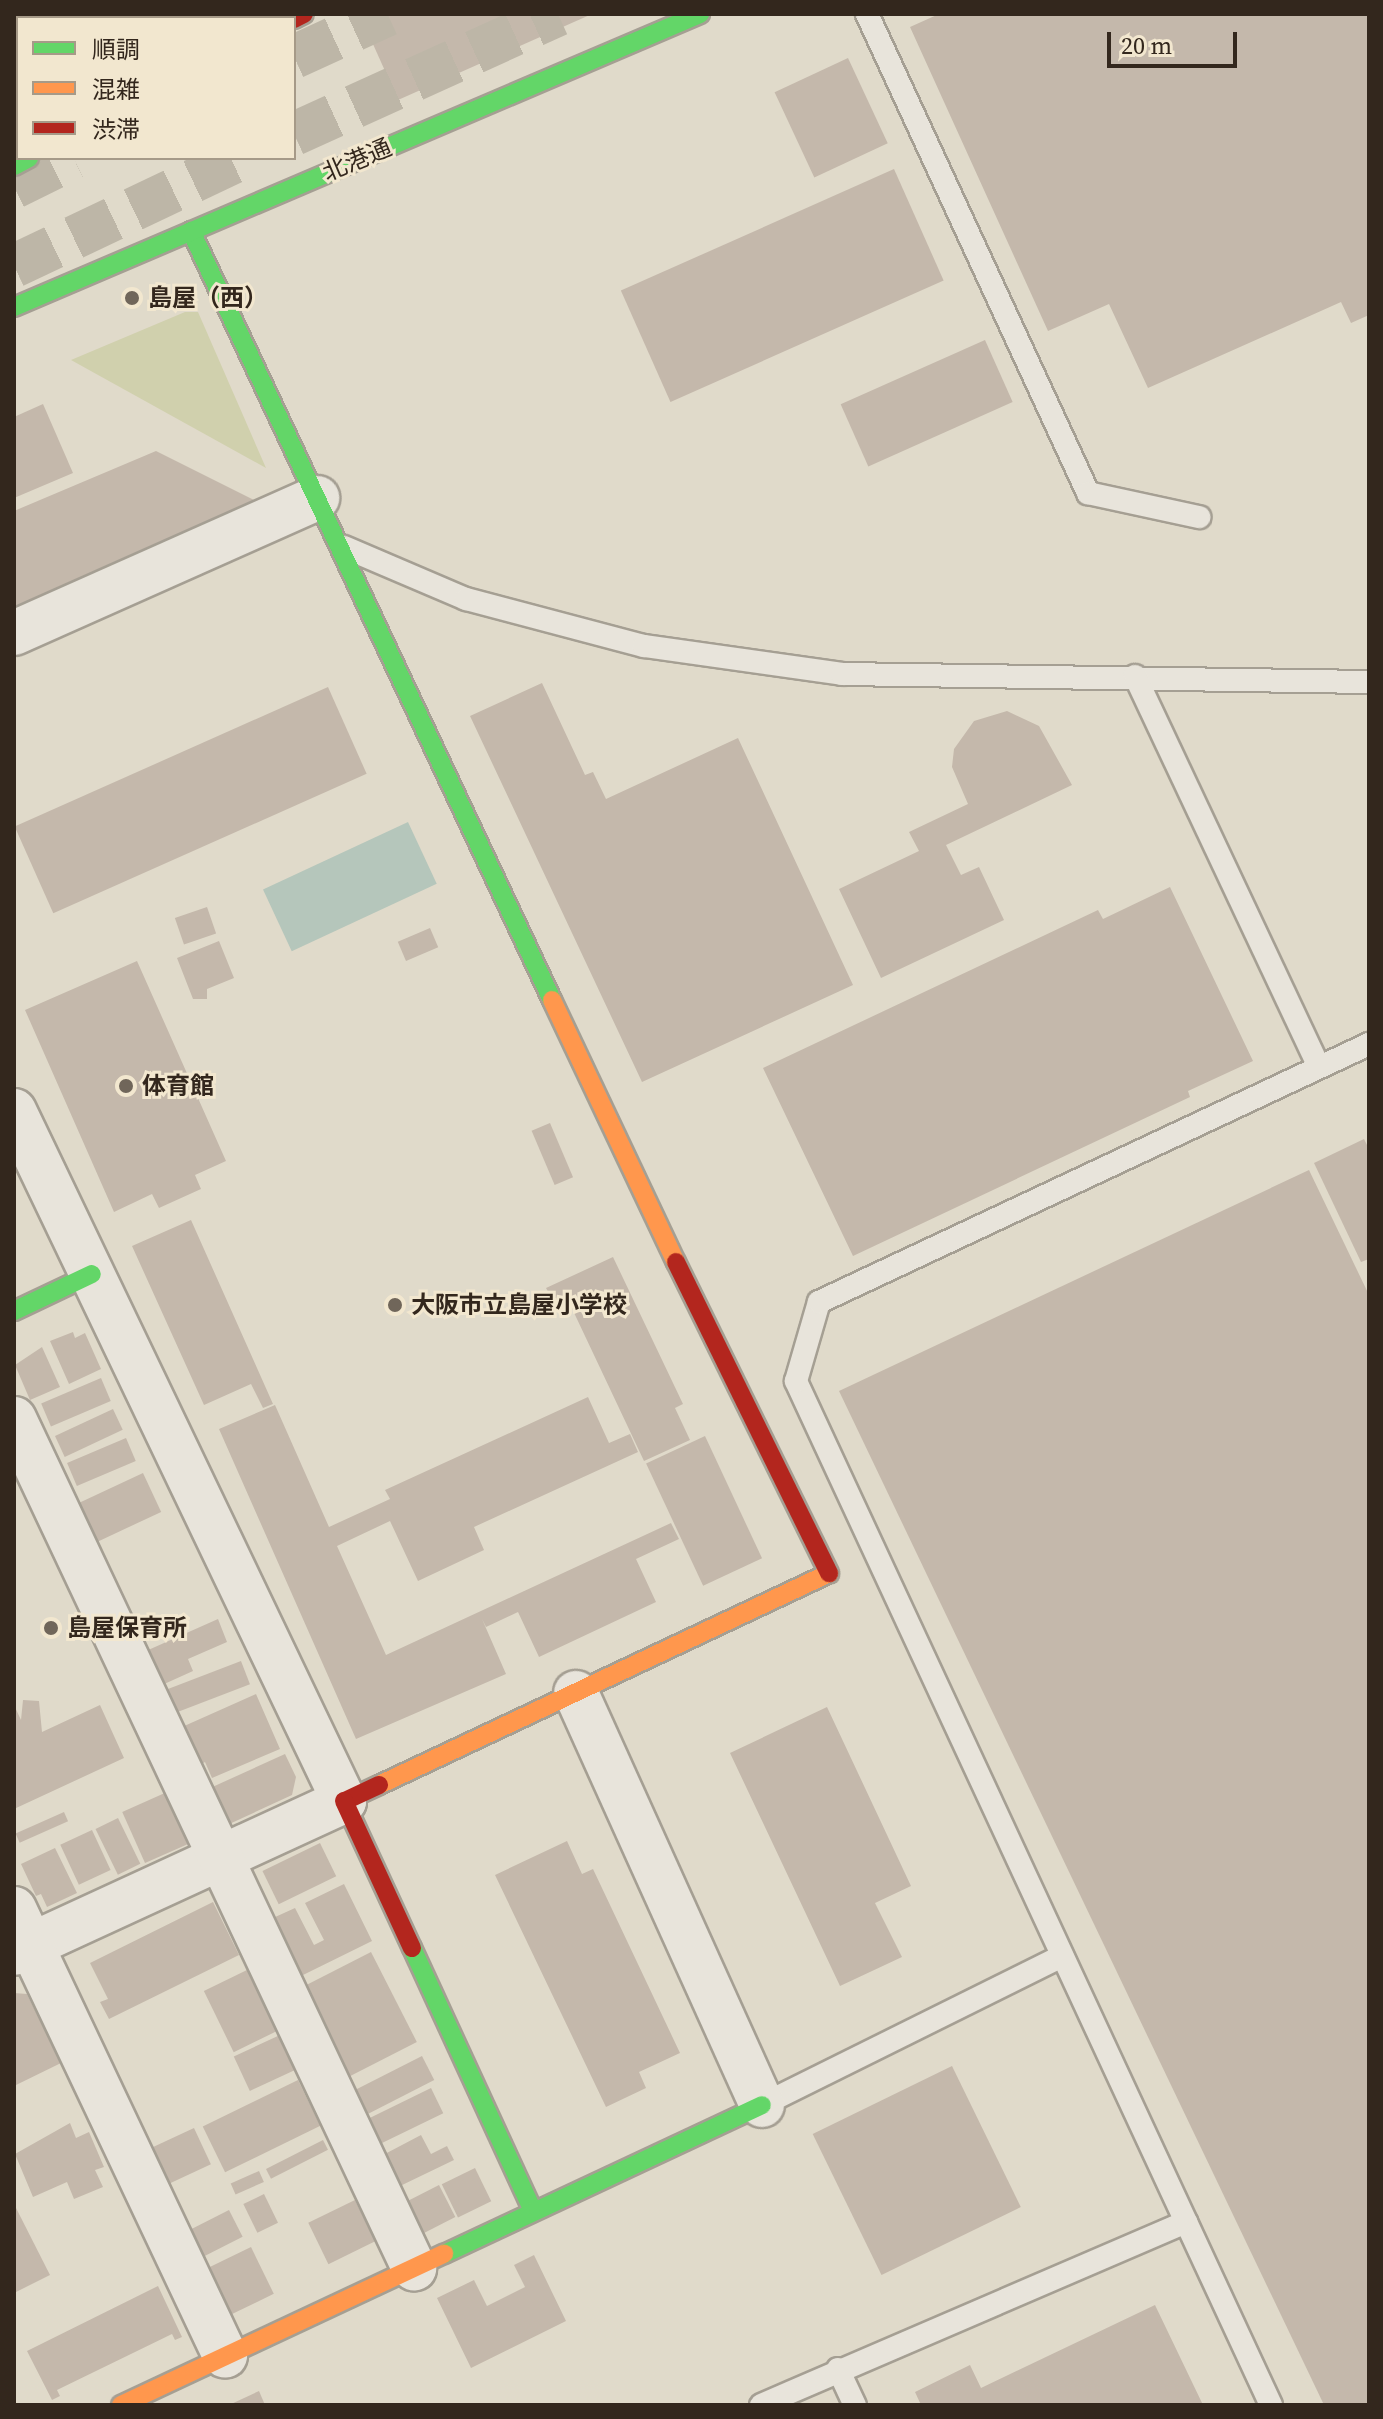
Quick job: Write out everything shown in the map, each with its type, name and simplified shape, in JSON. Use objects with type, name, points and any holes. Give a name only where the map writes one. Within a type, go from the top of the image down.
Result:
[{"type":"street","name":"北港通","points":[[14,307],[700,14]]},
{"type":"street","points":[[191,231],[677,1265],[830,1575],[223,1857],[19,1936],[225,2356]]},
{"type":"street","points":[[14,633],[317,498]]},
{"type":"street","points":[[14,1111],[344,1801],[533,2211]]},
{"type":"street","points":[[14,1311],[92,1274]]},
{"type":"street","points":[[14,1419],[414,2268]]},
{"type":"street","points":[[121,2405],[762,2105],[576,1693]]},
{"type":"lane","points":[[867,14],[1088,493],[1199,517]]},
{"type":"lane","points":[[339,545],[466,599],[644,646],[842,674],[1135,676],[1369,682]]},
{"type":"lane","points":[[1135,676],[1319,1067]]},
{"type":"lane","points":[[1271,2405],[796,1381],[819,1302],[1369,1044]]},
{"type":"lane","points":[[762,2105],[1062,1956]]},
{"type":"lane","points":[[761,2405],[838,2369],[1186,2222]]},
{"type":"lane","points":[[838,2369],[855,2405]]},
{"type":"green space","points":[[185,312],[198,312],[266,468],[71,360]]},
{"type":"shaded area","points":[[408,822],[437,884],[292,951],[263,890]]},
{"type":"building","points":[[387,14],[592,14],[398,100],[364,24]]},
{"type":"building","points":[[939,14],[1369,14],[1369,315],[1351,323],[1341,302],[1148,388],[1109,304],[1048,331],[910,27]]},
{"type":"building","points":[[848,58],[888,143],[814,177],[775,92]]},
{"type":"building","points":[[894,169],[944,280],[670,402],[621,291]]},
{"type":"building","points":[[985,340],[1013,402],[868,466],[841,404]]},
{"type":"building","points":[[43,404],[73,473],[14,498],[14,417]]},
{"type":"building","points":[[156,451],[258,502],[14,614],[14,511]]},
{"type":"building","points":[[542,683],[585,775],[593,772],[606,799],[738,738],[853,985],[642,1082],[470,716]]},
{"type":"building","points":[[328,687],[367,774],[53,913],[15,827]]},
{"type":"building","points":[[1007,711],[1039,726],[1072,785],[946,845],[961,875],[979,867],[1004,920],[881,978],[839,889],[919,851],[909,832],[968,804],[952,767],[954,749],[974,721]]},
{"type":"building","points":[[1170,887],[1253,1061],[1188,1091],[1190,1097],[853,1256],[763,1068],[1098,910],[1103,919]]},
{"type":"building","points":[[207,907],[216,933],[184,945],[175,918]]},
{"type":"building","points":[[430,928],[438,947],[406,961],[398,942]]},
{"type":"building","points":[[219,941],[234,978],[207,989],[207,999],[193,999],[177,958]]},
{"type":"building","name":"体育館","points":[[137,961],[226,1161],[195,1175],[201,1189],[159,1208],[152,1194],[114,1212],[25,1010]]},
{"type":"building","points":[[550,1123],[573,1177],[555,1185],[532,1131]]},
{"type":"building","points":[[1364,1139],[1369,1149],[1369,1259],[1361,1262],[1314,1163]]},
{"type":"building","points":[[1309,1170],[1369,1295],[1369,2405],[1324,2405],[839,1391]]},
{"type":"building","points":[[191,1220],[273,1404],[263,1408],[251,1384],[204,1405],[132,1246]]},
{"type":"building","points":[[613,1257],[683,1404],[675,1408],[690,1440],[644,1461],[568,1300],[556,1306],[546,1288]]},
{"type":"building","points":[[73,1332],[75,1338],[85,1333],[101,1369],[69,1384],[50,1341]]},
{"type":"building","points":[[42,1347],[60,1387],[30,1400],[15,1365]]},
{"type":"building","points":[[101,1378],[111,1401],[51,1426],[41,1403]]},
{"type":"building","points":[[588,1397],[609,1443],[630,1434],[638,1452],[474,1527],[484,1550],[418,1581],[390,1521],[337,1546],[386,1655],[671,1523],[679,1539],[636,1559],[656,1602],[539,1657],[518,1612],[486,1627],[482,1619],[506,1674],[356,1739],[219,1429],[275,1405],[329,1527],[390,1499],[385,1490]]},
{"type":"building","points":[[113,1409],[123,1430],[65,1457],[55,1436]]},
{"type":"building","points":[[705,1436],[762,1558],[703,1586],[646,1463]]},
{"type":"building","points":[[126,1438],[136,1461],[77,1486],[67,1463]]},
{"type":"building","points":[[143,1473],[161,1512],[96,1542],[78,1503]]},
{"type":"building","points":[[218,1619],[227,1642],[188,1659],[193,1671],[162,1685],[146,1651]]},
{"type":"building","points":[[241,1661],[250,1684],[174,1713],[165,1690]]},
{"type":"building","points":[[256,1694],[280,1749],[212,1778],[205,1762],[198,1766],[182,1727]]},
{"type":"building","points":[[23,1700],[39,1701],[42,1732],[100,1705],[124,1758],[14,1809],[14,1705],[21,1720]]},
{"type":"building","points":[[827,1707],[911,1886],[875,1903],[902,1957],[840,1986],[730,1753]]},
{"type":"building","points":[[285,1754],[296,1777],[292,1795],[225,1826],[208,1789]]},
{"type":"building","points":[[167,1792],[190,1843],[145,1863],[122,1812]]},
{"type":"building","points":[[64,1812],[68,1821],[20,1843],[16,1834]]},
{"type":"building","points":[[118,1818],[140,1864],[118,1875],[96,1829]]},
{"type":"building","points":[[92,1830],[111,1870],[79,1885],[60,1845]]},
{"type":"building","points":[[567,1841],[582,1874],[593,1869],[680,2053],[639,2072],[646,2088],[606,2107],[495,1875]]},
{"type":"building","points":[[320,1843],[336,1876],[279,1904],[262,1871]]},
{"type":"building","points":[[55,1848],[77,1893],[47,1907],[41,1894],[36,1896],[21,1864]]},
{"type":"building","points":[[344,1884],[372,1941],[301,1976],[273,1918],[295,1908],[314,1945],[324,1940],[305,1903]]},
{"type":"building","points":[[213,1902],[239,1955],[109,2019],[100,2002],[108,1999],[90,1963]]},
{"type":"building","points":[[371,1952],[417,2042],[347,2077],[302,1987]]},
{"type":"building","points":[[247,1970],[277,2031],[234,2052],[204,1991]]},
{"type":"building","points":[[14,1993],[27,1994],[61,2063],[14,2086]]},
{"type":"building","points":[[280,2035],[296,2069],[250,2091],[234,2057]]},
{"type":"building","points":[[422,2056],[434,2080],[364,2116],[352,2092]]},
{"type":"building","points":[[952,2066],[1021,2207],[882,2275],[813,2134]]},
{"type":"building","points":[[298,2080],[320,2126],[225,2172],[203,2126]]},
{"type":"building","points":[[431,2088],[443,2113],[376,2146],[364,2121]]},
{"type":"building","points":[[70,2123],[76,2138],[89,2132],[104,2167],[95,2170],[103,2187],[74,2199],[67,2182],[33,2197],[15,2154]]},
{"type":"building","points":[[194,2128],[211,2164],[167,2185],[150,2148]]},
{"type":"building","points":[[421,2135],[431,2154],[447,2146],[454,2160],[398,2187],[383,2155]]},
{"type":"building","points":[[323,2140],[328,2150],[271,2179],[266,2169]]},
{"type":"building","points":[[475,2168],[491,2201],[458,2217],[442,2184]]},
{"type":"building","points":[[259,2171],[264,2182],[236,2195],[231,2184]]},
{"type":"building","points":[[439,2185],[455,2217],[421,2235],[404,2203]]},
{"type":"building","points":[[264,2194],[278,2223],[257,2233],[243,2204]]},
{"type":"building","points":[[355,2200],[375,2241],[328,2264],[308,2223]]},
{"type":"building","points":[[14,2204],[50,2275],[14,2293]]},
{"type":"building","points":[[229,2210],[243,2237],[201,2258],[187,2231]]},
{"type":"building","points":[[251,2247],[274,2294],[228,2316],[205,2269]]},
{"type":"building","points":[[534,2255],[566,2321],[471,2368],[437,2298],[474,2280],[487,2306],[525,2287],[514,2265]]},
{"type":"building","points":[[158,2286],[182,2337],[175,2340],[172,2334],[57,2390],[60,2396],[52,2400],[27,2351]]},
{"type":"building","points":[[1155,2305],[1203,2405],[921,2405],[915,2392],[970,2365],[981,2388]]},
{"type":"building","points":[[259,2391],[265,2405],[229,2405]]},
{"type":"tunnel","points":[[296,56],[388,14]]},
{"type":"tunnel","points":[[296,133],[558,14]]},
{"type":"tunnel","points":[[14,187],[69,160]]},
{"type":"tunnel","points":[[14,266],[237,160]]},
{"type":"traffic: fast","points":[[14,307],[700,14]]},
{"type":"traffic: fast","points":[[14,166],[25,160]]},
{"type":"traffic: fast","points":[[191,231],[552,1000]]},
{"type":"traffic: fast","points":[[14,1311],[92,1274]]},
{"type":"traffic: fast","points":[[412,1948],[533,2211]]},
{"type":"traffic: fast","points":[[444,2254],[762,2105]]},
{"type":"traffic: slow","points":[[552,1000],[676,1262]]},
{"type":"traffic: slow","points":[[379,1785],[829,1573]]},
{"type":"traffic: slow","points":[[121,2405],[444,2254]]},
{"type":"traffic: jam","points":[[296,18],[304,14]]},
{"type":"traffic: jam","points":[[676,1262],[829,1573]]},
{"type":"traffic: jam","points":[[379,1785],[344,1801],[412,1948]]},
{"type":"place","name":"島屋（西）","points":[[132,298]]},
{"type":"place","name":"体育館","points":[[126,1086]]},
{"type":"place","name":"大阪市立島屋小学校","points":[[395,1305]]},
{"type":"place","name":"島屋保育所","points":[[51,1628]]}]
